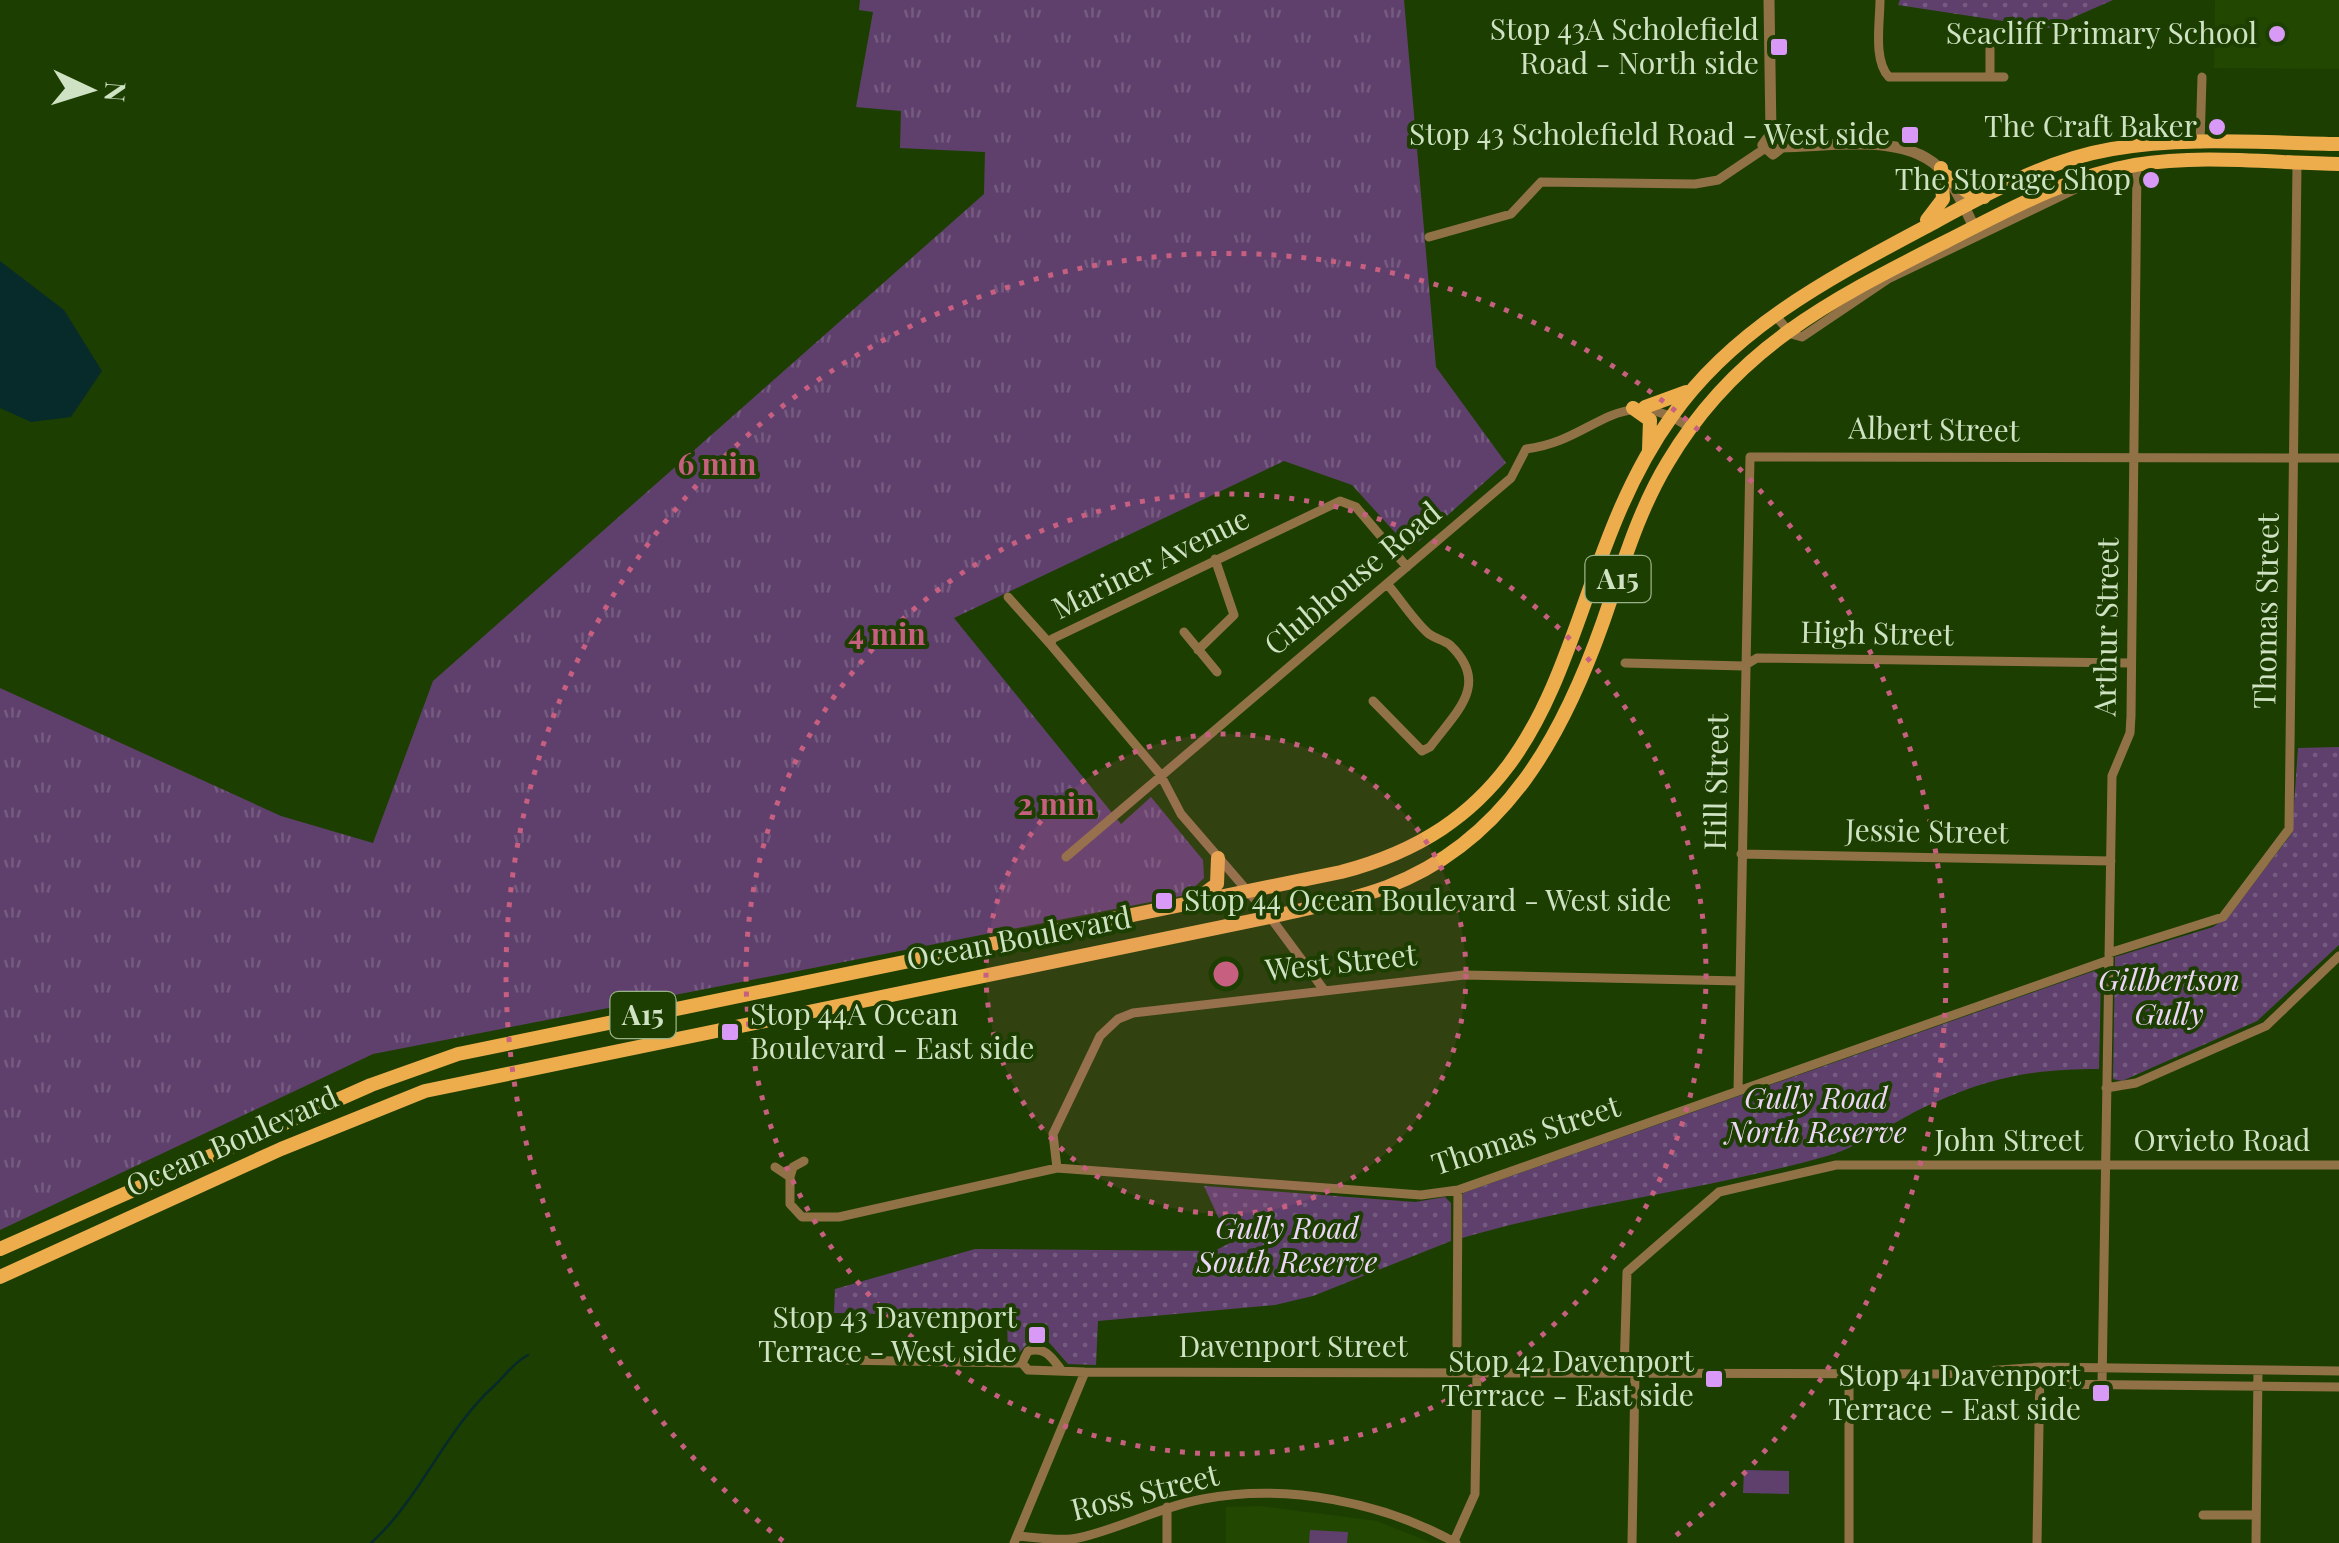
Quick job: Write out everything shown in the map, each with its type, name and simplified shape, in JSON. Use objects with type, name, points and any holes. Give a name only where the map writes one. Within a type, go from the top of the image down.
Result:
[{"type":"main road","name":"A15","points":[[2200,144],[2339,144]]},
{"type":"main road","name":"Ocean Boulevard","points":[[0,1249],[371,1085],[444,1058],[1246,892],[1377,862],[1414,847],[1441,832],[1496,782],[1518,756],[1553,689],[1610,536],[1648,456],[1672,415],[1700,382],[1775,314],[1816,286],[1964,206],[2056,163],[2135,146],[2200,144]]},
{"type":"main road","name":"A15","points":[[2137,165],[2339,164]]},
{"type":"main road","name":"Ocean Boulevard","points":[[0,1277],[281,1149],[424,1090],[1076,954],[1270,918],[1350,899],[1424,870],[1486,826],[1535,771],[1574,698],[1648,499],[1690,428],[1715,395],[1786,330],[1826,303],[2061,186],[2137,165]]},
{"type":"main road","points":[[1943,172],[1971,194],[1984,196]]},
{"type":"main road","points":[[1912,234],[1938,210],[1945,188],[1943,172]]},
{"type":"main road","points":[[1648,456],[1650,420],[1639,407],[1671,400],[1700,382]]},
{"type":"main road","points":[[1168,908],[1211,891],[1217,884],[1218,858]]},
{"type":"main road","points":[[1033,936],[1080,938],[1084,948],[1076,954]]},
{"type":"street","points":[[1769,0],[1771,134]]},
{"type":"street","points":[[1880,0],[1880,56],[1889,77],[2004,77]]},
{"type":"street","points":[[1990,49],[1990,77]]},
{"type":"street","points":[[2200,144],[2202,77]]},
{"type":"street","points":[[1771,134],[1781,139],[1782,147]]},
{"type":"street","points":[[1764,149],[1765,138],[1771,134]]},
{"type":"street","points":[[1764,149],[1773,154],[1782,147],[1904,148],[1943,172],[1974,227]]},
{"type":"street","points":[[1430,237],[1511,214],[1541,182],[1695,184],[1718,180],[1764,149]]},
{"type":"street","name":"Thomas Street","points":[[790,1177],[790,1204],[802,1217],[839,1217],[1057,1168],[1421,1194],[1458,1190],[2223,917],[2289,829],[2298,164]]},
{"type":"street","name":"Arthur Street","points":[[2102,1385],[2112,776],[2130,732],[2132,663],[2137,165]]},
{"type":"street","name":"Ocean Boulevard","points":[[1786,330],[1797,336],[1808,334],[1888,279],[2080,187]]},
{"type":"street","points":[[1775,314],[1786,330]]},
{"type":"street","points":[[1639,407],[1672,415],[1690,428]]},
{"type":"street","name":"Clubhouse Road","points":[[1066,857],[1512,478],[1526,450],[1556,446],[1639,407]]},
{"type":"street","name":"Albert Street","points":[[1746,472],[1748,460],[1758,454],[2134,457]]},
{"type":"street","points":[[2134,457],[2339,458]]},
{"type":"street","name":"Hill Street","points":[[1738,1092],[1746,472]]},
{"type":"street","name":"Mariner Avenue","points":[[1324,990],[1270,918],[1181,814],[1160,774],[1052,645],[1062,632],[1345,500],[1407,568]]},
{"type":"street","points":[[1198,650],[1234,616],[1215,559]]},
{"type":"street","points":[[1373,701],[1422,751],[1430,747],[1464,701],[1471,679],[1468,666],[1447,642],[1429,634],[1388,585]]},
{"type":"street","points":[[1008,597],[1052,645]]},
{"type":"street","points":[[1184,632],[1217,672]]},
{"type":"street","name":"High Street","points":[[1625,663],[1744,666],[1757,658],[2132,663]]},
{"type":"street","name":"Jessie Street","points":[[1741,854],[2111,861]]},
{"type":"street","points":[[2106,1088],[2136,1082],[2266,1026],[2339,956]]},
{"type":"street","name":"West Street","points":[[1057,1168],[1053,1134],[1100,1036],[1133,1013],[1464,975],[1740,981]]},
{"type":"street","points":[[775,1167],[790,1177],[804,1160]]},
{"type":"street","name":"John Street","points":[[1632,1543],[1627,1272],[1719,1192],[1836,1165],[2105,1166]]},
{"type":"street","name":"Orvieto Road","points":[[2105,1166],[2339,1165]]},
{"type":"street","points":[[1457,1345],[1458,1190]]},
{"type":"street","name":"Davenport Street","points":[[1022,1363],[1028,1351],[1037,1348],[1046,1351],[1062,1371]]},
{"type":"street","name":"Davenport Street","points":[[839,1360],[1022,1363],[1028,1370],[1085,1372],[1944,1374]]},
{"type":"street","points":[[2037,1543],[2040,1367]]},
{"type":"street","points":[[1944,1374],[2040,1367],[2339,1372]]},
{"type":"street","points":[[2256,1543],[2258,1370]]},
{"type":"street","points":[[1015,1539],[1085,1372]]},
{"type":"street","points":[[1455,1542],[1475,1494],[1477,1373]]},
{"type":"street","points":[[1849,1374],[1849,1543]]},
{"type":"street","points":[[1944,1374],[2040,1384],[2339,1386]]},
{"type":"street","name":"Ross Street","points":[[1015,1539],[1076,1539],[1206,1498],[1259,1494],[1322,1498],[1377,1508],[1455,1542]]},
{"type":"street","points":[[1167,1508],[1167,1543]]},
{"type":"street","points":[[2203,1515],[2256,1515]]},
{"type":"shaded area","name":"Seacliff Primary School","points":[[2215,0],[2339,0],[2339,69],[2214,68]]},
{"type":"shaded area","points":[[1261,1506],[1377,1521],[1432,1543],[1226,1543],[1226,1507]]},
{"type":"green space","points":[[860,0],[1404,0],[1436,367],[1506,463],[1410,549],[1352,485],[1284,461],[954,618],[1121,824],[1151,797],[1203,860],[1204,878],[1186,895],[373,1054],[0,1230],[0,688],[281,816],[373,843],[433,681],[984,194],[985,152],[900,148],[901,111],[856,107],[873,12],[859,10]]},
{"type":"green space","points":[[1900,0],[2113,0],[2049,28],[1898,5]]},
{"type":"green space","name":"Gillbertson Gully","points":[[2339,747],[2339,945],[2257,1021],[2122,1081],[2113,1079],[2115,957],[2213,927],[2229,916],[2292,833],[2298,748]]},
{"type":"green space","name":"Gully Road North Reserve","points":[[2094,971],[2101,977],[2099,1069],[2055,1070],[1996,1080],[1936,1102],[1827,1156],[1462,1238],[1463,1193]]},
{"type":"green space","name":"Gully Road South Reserve","points":[[1204,1186],[1415,1202],[1445,1197],[1451,1203],[1451,1241],[1313,1296],[1275,1305],[1098,1321],[1096,1365],[1068,1364],[1046,1339],[1032,1338],[1015,1358],[1008,1358],[1007,1316],[834,1313],[835,1289],[975,1249],[1214,1251],[1230,1243]]},
{"type":"green space","points":[[1744,1470],[1789,1471],[1789,1494],[1743,1493]]},
{"type":"green space","points":[[1310,1530],[1348,1532],[1347,1543],[1309,1543]]},
{"type":"water","points":[[0,261],[64,310],[102,371],[71,417],[31,422],[0,408]]},
{"type":"waterway","points":[[371,1543],[404,1506],[476,1404],[528,1355]]},
{"type":"place","name":"Seacliff Primary School","points":[[2277,34]]},
{"type":"place","name":"Stop 43A Scholefield Road - North side","points":[[1779,47]]},
{"type":"place","name":"The Craft Baker","points":[[2217,127]]},
{"type":"place","name":"Stop 43 Scholefield Road - West side","points":[[1910,135]]},
{"type":"place","name":"The Storage Shop","points":[[2151,180]]},
{"type":"place","name":"Stop 44 Ocean Boulevard - West side","points":[[1164,901]]},
{"type":"place","name":"Stop 44A Ocean Boulevard - East side","points":[[730,1032]]},
{"type":"place","name":"Stop 43 Davenport Terrace - West side","points":[[1037,1335]]},
{"type":"place","name":"Stop 42 Davenport Terrace - East side","points":[[1714,1379]]},
{"type":"place","name":"Stop 41 Davenport Terrace - East side","points":[[2101,1393]]}]
